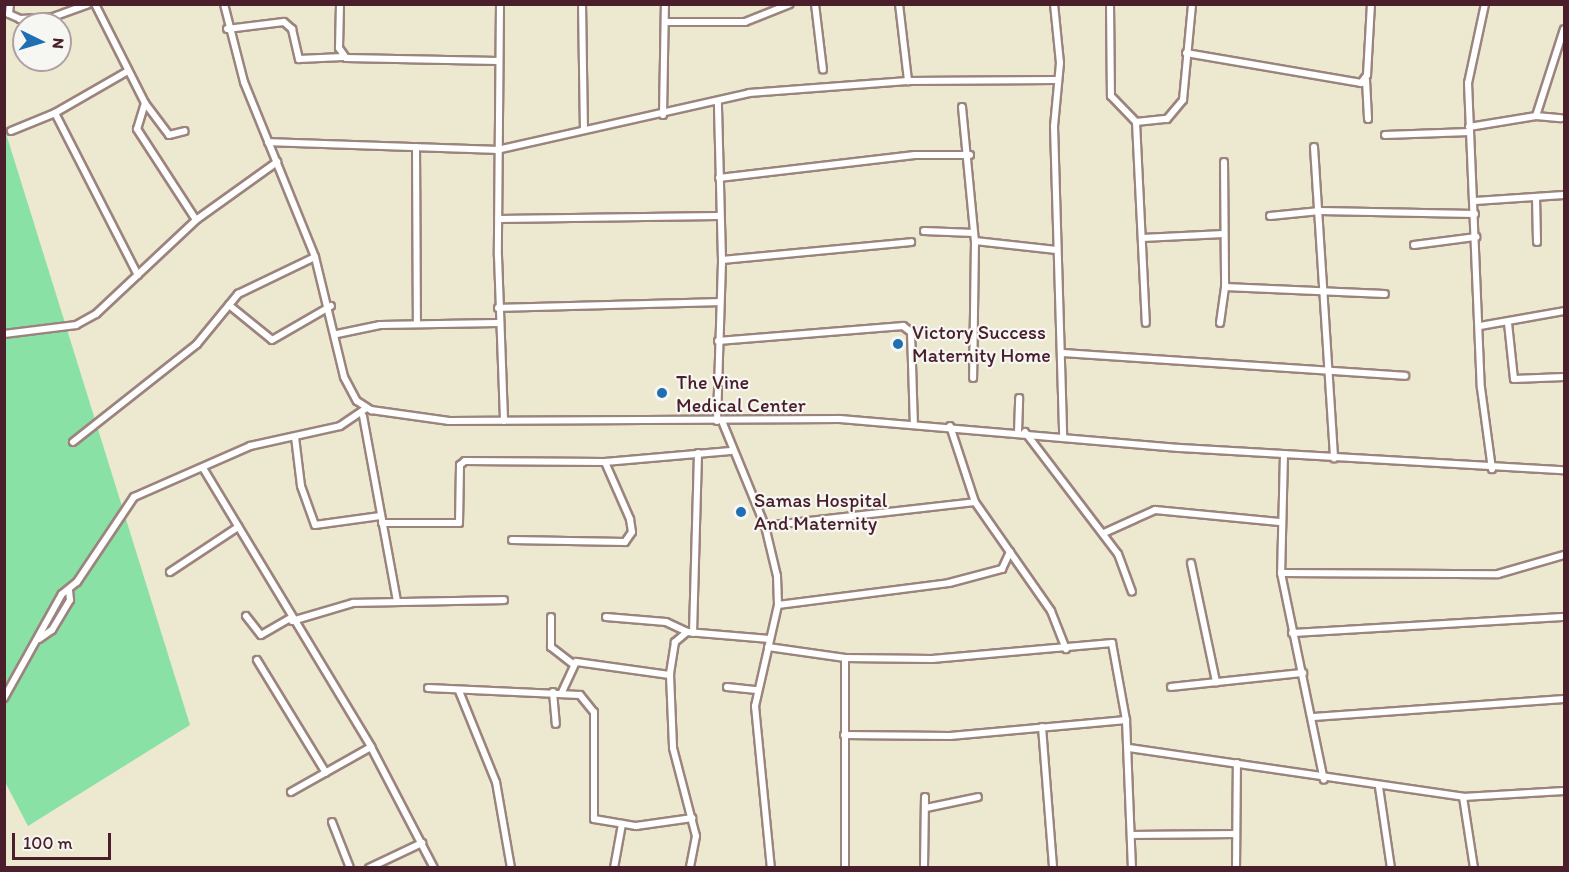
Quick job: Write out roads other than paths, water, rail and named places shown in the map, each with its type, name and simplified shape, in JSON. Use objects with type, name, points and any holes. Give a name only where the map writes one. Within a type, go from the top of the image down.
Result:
[{"type":"street","points":[[10,4],[9,14],[20,19],[52,17],[88,4]]},
{"type":"street","points":[[95,4],[145,103],[169,135],[185,131]]},
{"type":"street","points":[[224,4],[227,29],[268,142],[315,257],[337,334],[344,377],[367,408],[414,420],[720,421],[762,416],[950,426],[1492,469],[1564,470]]},
{"type":"street","points":[[340,4],[339,48],[343,57]]},
{"type":"street","points":[[500,4],[497,150],[498,323],[504,421]]},
{"type":"street","points":[[582,4],[584,129]]},
{"type":"street","points":[[663,115],[665,4]]},
{"type":"street","points":[[665,22],[745,22],[790,4]]},
{"type":"street","points":[[815,4],[823,70]]},
{"type":"street","points":[[898,4],[908,81]]},
{"type":"street","points":[[1054,4],[1060,63],[1055,80],[1057,250],[1063,436]]},
{"type":"street","points":[[1110,4],[1112,96],[1136,122],[1146,323]]},
{"type":"street","points":[[1136,122],[1175,114],[1183,100],[1192,4]]},
{"type":"street","points":[[1368,119],[1366,80],[1371,4]]},
{"type":"street","points":[[1485,4],[1469,67],[1480,326],[1492,469]]},
{"type":"street","points":[[227,29],[284,22],[292,29],[299,59],[343,57],[498,62]]},
{"type":"street","points":[[1536,116],[1564,29]]},
{"type":"street","points":[[1186,53],[1366,80]]},
{"type":"street","points":[[11,131],[55,113],[128,71]]},
{"type":"street","points":[[268,142],[497,150],[584,129],[663,115],[782,89],[908,81],[1055,80]]},
{"type":"street","points":[[718,102],[718,216],[722,260],[718,341],[720,421],[765,526],[776,567],[778,606],[757,690],[755,719],[769,809],[771,867]]},
{"type":"street","points":[[145,103],[137,129],[196,220]]},
{"type":"street","points":[[962,107],[970,155],[975,241],[974,378]]},
{"type":"street","points":[[55,113],[138,275]]},
{"type":"street","points":[[1385,135],[1470,129],[1536,116],[1561,118]]},
{"type":"street","points":[[416,147],[417,323]]},
{"type":"street","points":[[1314,147],[1320,211],[1334,458]]},
{"type":"street","points":[[719,178],[915,155],[970,155]]},
{"type":"street","points":[[4,334],[76,326],[138,275],[196,220],[277,162]]},
{"type":"street","points":[[1220,323],[1225,287],[1224,162]]},
{"type":"street","points":[[1475,201],[1564,195]]},
{"type":"street","points":[[1536,197],[1537,242]]},
{"type":"street","points":[[1270,216],[1320,211],[1475,214]]},
{"type":"street","points":[[499,219],[718,216]]},
{"type":"street","points":[[924,231],[974,233]]},
{"type":"street","points":[[1142,238],[1224,234]]},
{"type":"street","points":[[1414,245],[1476,237]]},
{"type":"street","points":[[975,241],[1057,250]]},
{"type":"street","points":[[722,260],[911,242]]},
{"type":"street","points":[[73,442],[196,344],[229,304],[264,279],[315,257]]},
{"type":"street","points":[[1225,287],[1385,294]]},
{"type":"street","points":[[498,308],[720,302]]},
{"type":"street","points":[[229,304],[272,340],[330,306]]},
{"type":"street","points":[[1480,326],[1508,323],[1564,311]]},
{"type":"street","points":[[337,334],[417,323],[498,323]]},
{"type":"street","points":[[1508,323],[1514,379],[1564,377]]},
{"type":"street","points":[[718,341],[903,326],[910,332],[914,425]]},
{"type":"street","points":[[1062,352],[1330,373],[1405,376]]},
{"type":"street","points":[[1018,398],[1022,432],[1104,533],[1132,592]]},
{"type":"street","points":[[367,408],[363,416],[397,600]]},
{"type":"street","points":[[4,698],[39,639],[62,594],[69,591],[134,497],[249,446],[295,437],[363,416]]},
{"type":"street","points":[[950,426],[975,502],[1051,611],[1066,649]]},
{"type":"street","points":[[295,437],[301,486],[315,525],[380,516]]},
{"type":"street","points":[[382,524],[459,523],[460,465],[465,460],[605,462],[731,451]]},
{"type":"street","points":[[690,632],[699,453]]},
{"type":"street","points":[[1284,453],[1279,522],[1281,573],[1292,633],[1313,717],[1324,780]]},
{"type":"street","points":[[512,540],[625,542],[630,519],[605,462]]},
{"type":"street","points":[[203,468],[291,620],[371,747],[434,867]]},
{"type":"street","points":[[765,526],[975,502]]},
{"type":"street","points":[[1104,533],[1155,510],[1279,522]]},
{"type":"street","points":[[170,572],[238,527]]},
{"type":"street","points":[[778,606],[949,583],[1002,569],[1010,552]]},
{"type":"street","points":[[1281,573],[1498,574],[1564,555]]},
{"type":"street","points":[[1191,563],[1216,682]]},
{"type":"street","points":[[39,639],[52,630],[70,600],[69,591]]},
{"type":"street","points":[[246,616],[261,635],[291,620],[337,606],[397,600],[504,600]]},
{"type":"street","points":[[551,617],[551,647],[573,664],[670,675]]},
{"type":"street","points":[[606,617],[666,622],[690,632],[770,639]]},
{"type":"street","points":[[1292,633],[1564,617]]},
{"type":"street","points":[[690,632],[675,642],[670,675],[673,748],[696,836],[690,867]]},
{"type":"street","points":[[768,647],[845,658],[932,659],[1115,645],[1129,748],[1132,867]]},
{"type":"street","points":[[845,658],[845,867]]},
{"type":"street","points":[[257,660],[326,773]]},
{"type":"street","points":[[562,692],[573,664]]},
{"type":"street","points":[[1171,687],[1303,672]]},
{"type":"street","points":[[727,687],[757,690]]},
{"type":"street","points":[[429,688],[459,691],[562,692],[593,704],[591,815],[622,824],[692,818]]},
{"type":"street","points":[[459,691],[496,782],[511,867]]},
{"type":"street","points":[[554,692],[556,724]]},
{"type":"street","points":[[1313,717],[1564,699]]},
{"type":"street","points":[[844,735],[950,736],[1126,720]]},
{"type":"street","points":[[1042,728],[1053,867]]},
{"type":"street","points":[[291,792],[371,747]]},
{"type":"street","points":[[1129,748],[1237,763],[1324,780],[1464,797],[1564,791]]},
{"type":"street","points":[[1236,867],[1237,763]]},
{"type":"street","points":[[1379,787],[1391,867]]},
{"type":"street","points":[[924,867],[925,797]]},
{"type":"street","points":[[926,807],[978,797]]},
{"type":"street","points":[[1464,797],[1474,867]]},
{"type":"street","points":[[332,822],[350,867]]},
{"type":"street","points":[[615,867],[622,824]]},
{"type":"street","points":[[1132,835],[1235,834]]},
{"type":"street","points":[[369,867],[422,843]]},
{"type":"place","name":"Victory Success Maternity Home","points":[[898,344]]},
{"type":"place","name":"The Vine Medical Center","points":[[662,393]]},
{"type":"place","name":"Samas Hospital And Maternity","points":[[741,512]]}]
